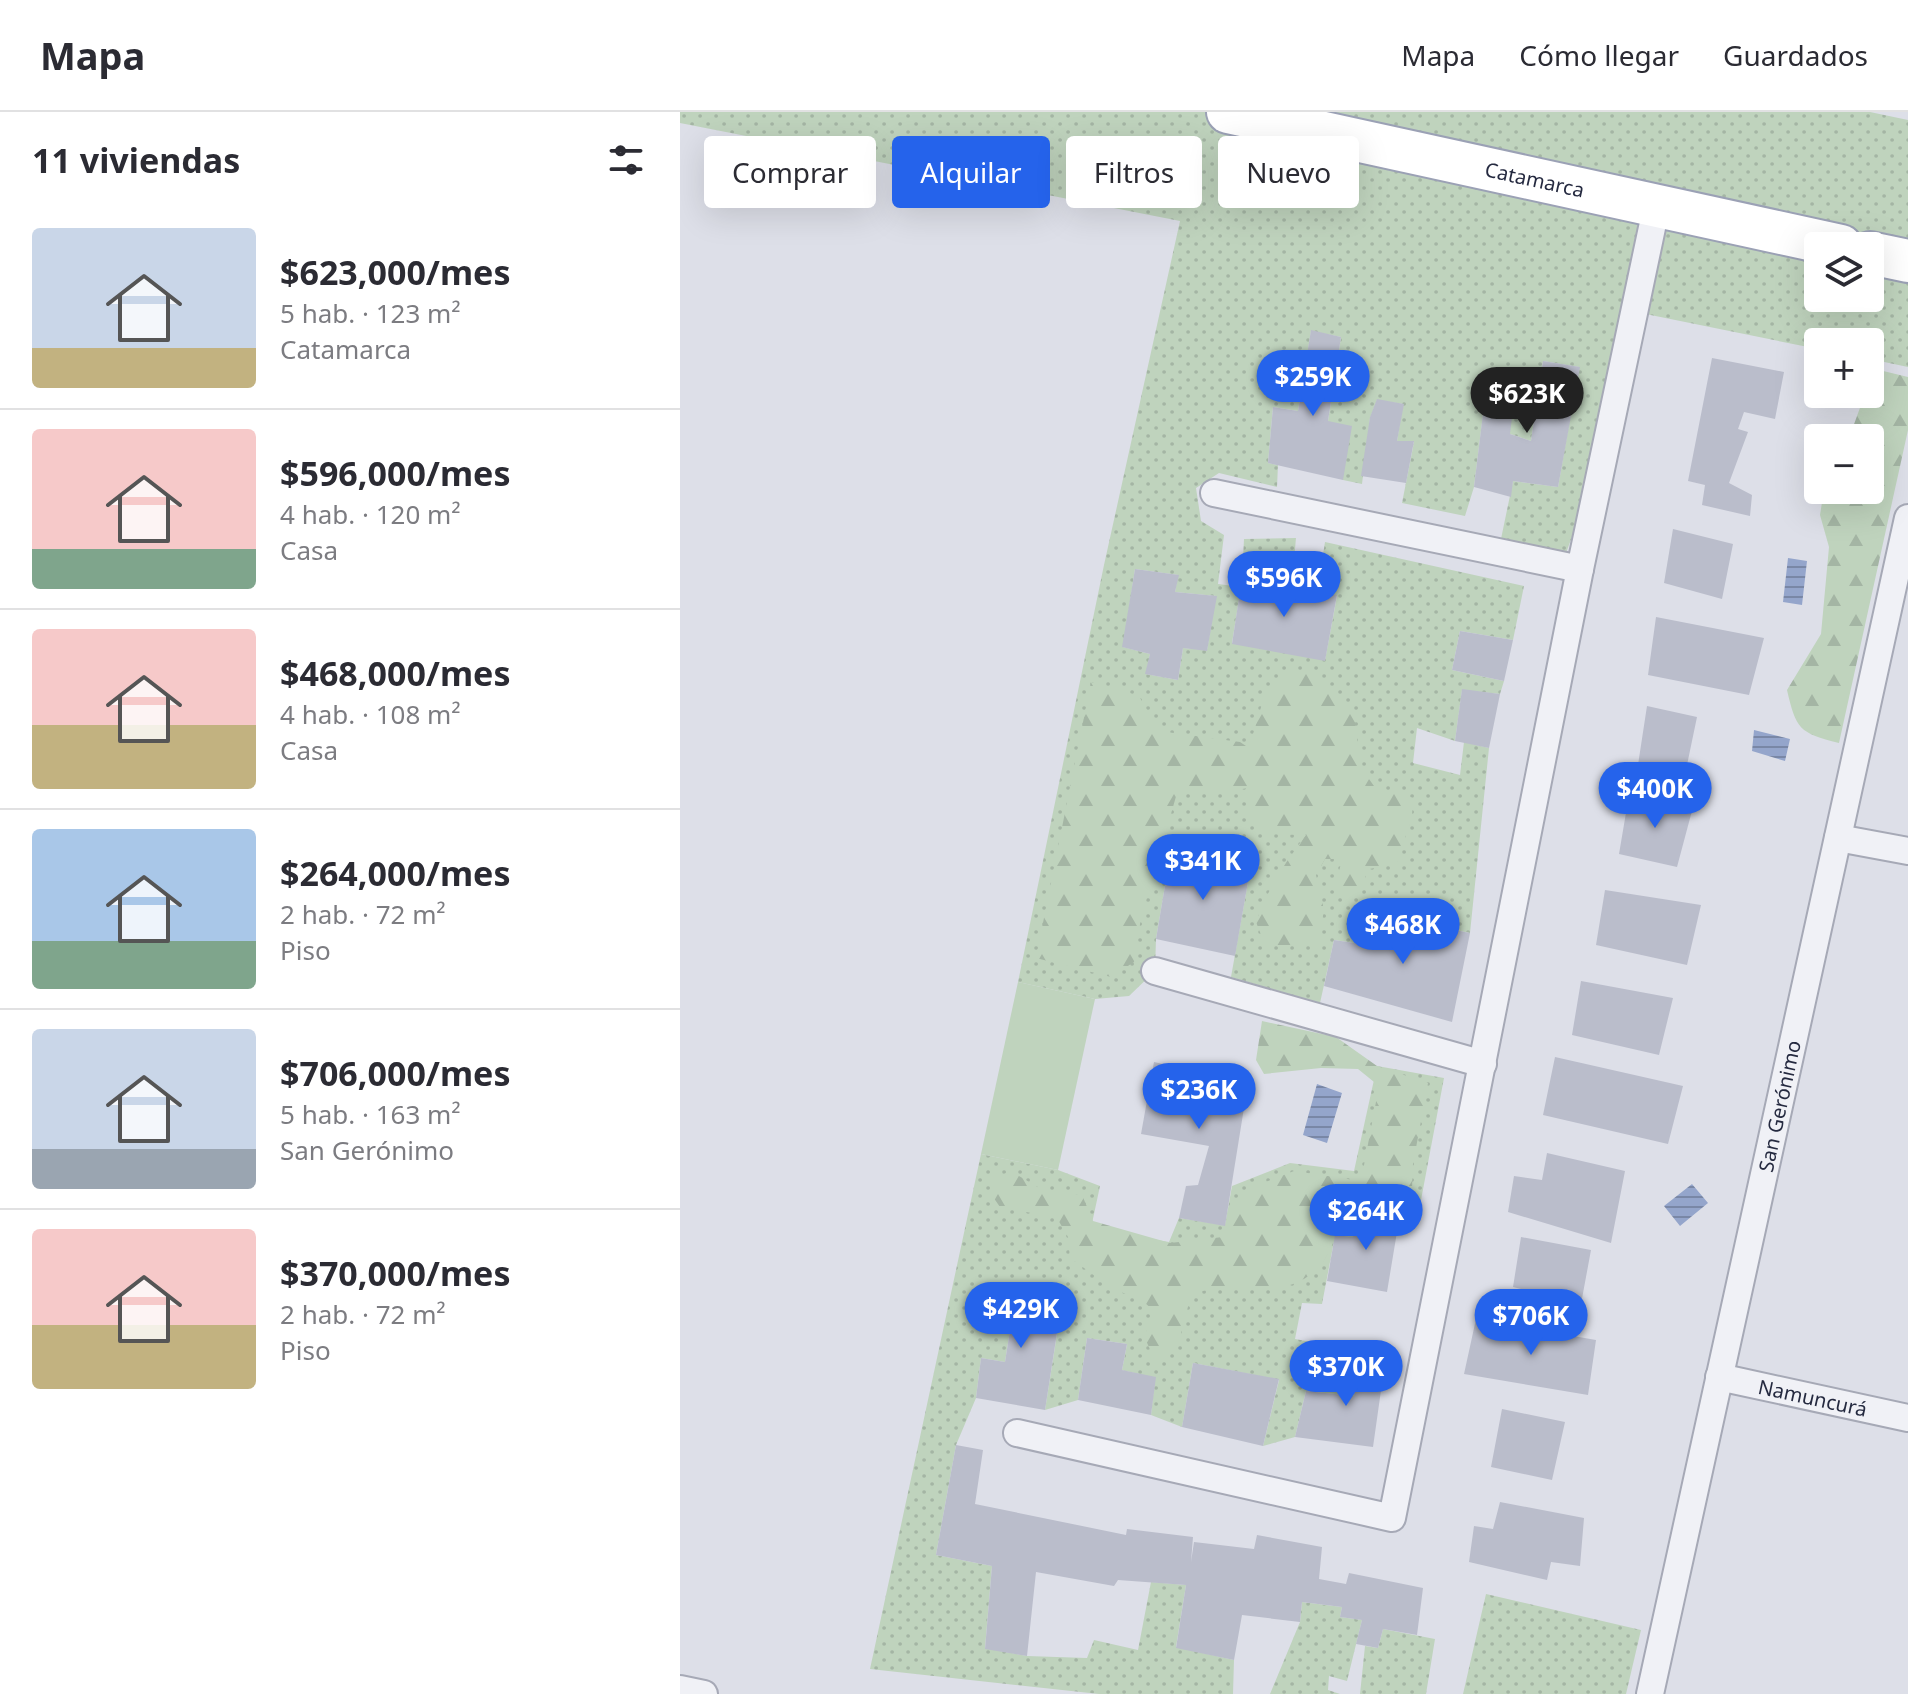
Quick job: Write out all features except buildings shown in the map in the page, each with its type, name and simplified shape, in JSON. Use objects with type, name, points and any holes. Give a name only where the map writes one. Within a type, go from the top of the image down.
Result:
[{"type":"main road","name":"Catamarca","points":[[1228,112],[1284,118],[1804,238]]},
{"type":"main road","points":[[1884,256],[1908,261]]},
{"type":"street","points":[[1017,1433],[1392,1518],[1580,569],[1657,204]]},
{"type":"street","points":[[1214,493],[1580,569]]},
{"type":"street","name":"San Gerónimo","points":[[1650,1694],[1908,518]]},
{"type":"street","points":[[1838,838],[1908,851]]},
{"type":"street","points":[[1155,971],[1483,1064]]},
{"type":"street","name":"Namuncurá","points":[[1719,1377],[1908,1418]]},
{"type":"street","points":[[680,1689],[704,1694]]},
{"type":"green space","points":[[680,112],[1870,112],[1908,120],[1908,367],[1884,362],[1884,328],[1804,328],[1804,346],[1621,309],[1576,526],[1566,553],[1501,539],[1513,481],[1558,487],[1579,367],[1543,361],[1531,441],[1510,434],[1486,390],[1474,487],[1465,516],[1402,503],[1414,442],[1397,441],[1403,404],[1377,400],[1370,418],[1362,484],[1343,480],[1328,421],[1341,337],[1311,331],[1298,411],[1273,407],[1268,463],[1278,465],[1277,487],[1219,473],[1196,488],[1201,521],[1224,535],[1218,584],[1241,587],[1232,643],[1325,660],[1337,596],[1317,592],[1325,542],[1524,586],[1513,640],[1460,631],[1452,670],[1504,681],[1500,694],[1462,690],[1455,741],[1417,728],[1413,763],[1460,775],[1464,742],[1489,748],[1470,933],[1376,914],[1368,945],[1334,940],[1320,1003],[1231,977],[1251,865],[1171,850],[1156,939],[1155,971],[1129,996],[1095,999],[1018,982],[1104,565],[1180,221],[1114,208],[1202,208],[1202,136],[1066,136],[1066,199],[1050,196],[1050,136],[892,136],[892,165],[876,161],[876,136],[746,136],[680,123]],"holes":[[[1135,569],[1178,575],[1175,592],[1216,596],[1207,650],[1183,648],[1178,680],[1146,674],[1150,654],[1123,647]]]},
{"type":"green space","points":[[1884,371],[1908,377],[1908,430],[1839,743],[1815,736],[1801,727],[1793,713],[1787,690],[1821,634],[1829,547],[1820,515],[1822,504],[1884,504],[1884,424],[1854,424],[1860,408],[1884,408]]},
{"type":"green space","points":[[1296,538],[1292,582],[1242,578],[1244,539]]},
{"type":"green space","points":[[1309,671],[1326,683],[1354,715],[1361,768],[1374,786],[1413,798],[1412,816],[1397,864],[1369,869],[1357,895],[1345,896],[1336,884],[1342,859],[1325,859],[1316,875],[1324,910],[1318,945],[1265,945],[1256,922],[1278,876],[1306,835],[1270,834],[1249,819],[1248,788],[1219,793],[1177,793],[1141,918],[1134,962],[1111,977],[1036,958],[1091,682],[1139,696],[1159,731],[1240,742],[1249,748],[1264,697],[1283,674]]},
{"type":"green space","points":[[1018,982],[1095,999],[1058,1170],[981,1154]]},
{"type":"green space","points":[[1262,1021],[1336,1037],[1377,1066],[1428,1083],[1413,1164],[1412,1188],[1397,1203],[1356,1202],[1321,1265],[1301,1281],[1286,1286],[1222,1288],[1191,1295],[1177,1349],[1157,1365],[1144,1336],[1155,1312],[1144,1302],[1112,1288],[1070,1258],[1068,1237],[1057,1218],[1000,1207],[991,1194],[991,1177],[1012,1172],[1041,1189],[1082,1195],[1093,1221],[1170,1243],[1223,1237],[1228,1210],[1245,1190],[1294,1171],[1361,1181],[1379,1086],[1358,1069],[1321,1068],[1264,1074],[1256,1060]]},
{"type":"green space","points":[[1377,1066],[1444,1078],[1418,1216],[1357,1209],[1353,1237],[1335,1236],[1322,1304],[1302,1303],[1295,1339],[1360,1351],[1354,1396],[1306,1391],[1295,1437],[1263,1446],[1279,1380],[1193,1363],[1182,1427],[1151,1415],[1155,1378],[1122,1370],[1127,1344],[1087,1338],[1078,1400],[1045,1410],[1062,1302],[993,1289],[988,1325],[1010,1330],[1005,1362],[981,1358],[976,1398],[956,1445],[936,1555],[992,1566],[985,1648],[1027,1656],[1087,1658],[1094,1640],[1138,1650],[1151,1582],[1186,1585],[1176,1647],[1234,1660],[1233,1694],[1099,1694],[870,1669],[981,1154],[1058,1170],[1100,1186],[1091,1228],[1169,1242],[1179,1218],[1225,1225],[1232,1186],[1290,1163],[1354,1171]]},
{"type":"green space","points":[[1486,1594],[1641,1630],[1626,1694],[1463,1694]]},
{"type":"green space","points":[[1302,1602],[1342,1607],[1340,1617],[1362,1620],[1347,1681],[1329,1676],[1328,1690],[1340,1694],[1270,1694],[1300,1622]]},
{"type":"green space","points":[[1383,1629],[1435,1639],[1426,1694],[1360,1694],[1365,1646],[1378,1648]]},
{"type":"water","points":[[1788,558],[1807,561],[1802,605],[1783,602]]},
{"type":"water","points":[[1754,730],[1790,739],[1785,761],[1752,751]]},
{"type":"water","points":[[1317,1084],[1342,1093],[1327,1143],[1303,1135]]},
{"type":"water","points":[[1692,1184],[1708,1203],[1680,1226],[1664,1206]]}]
